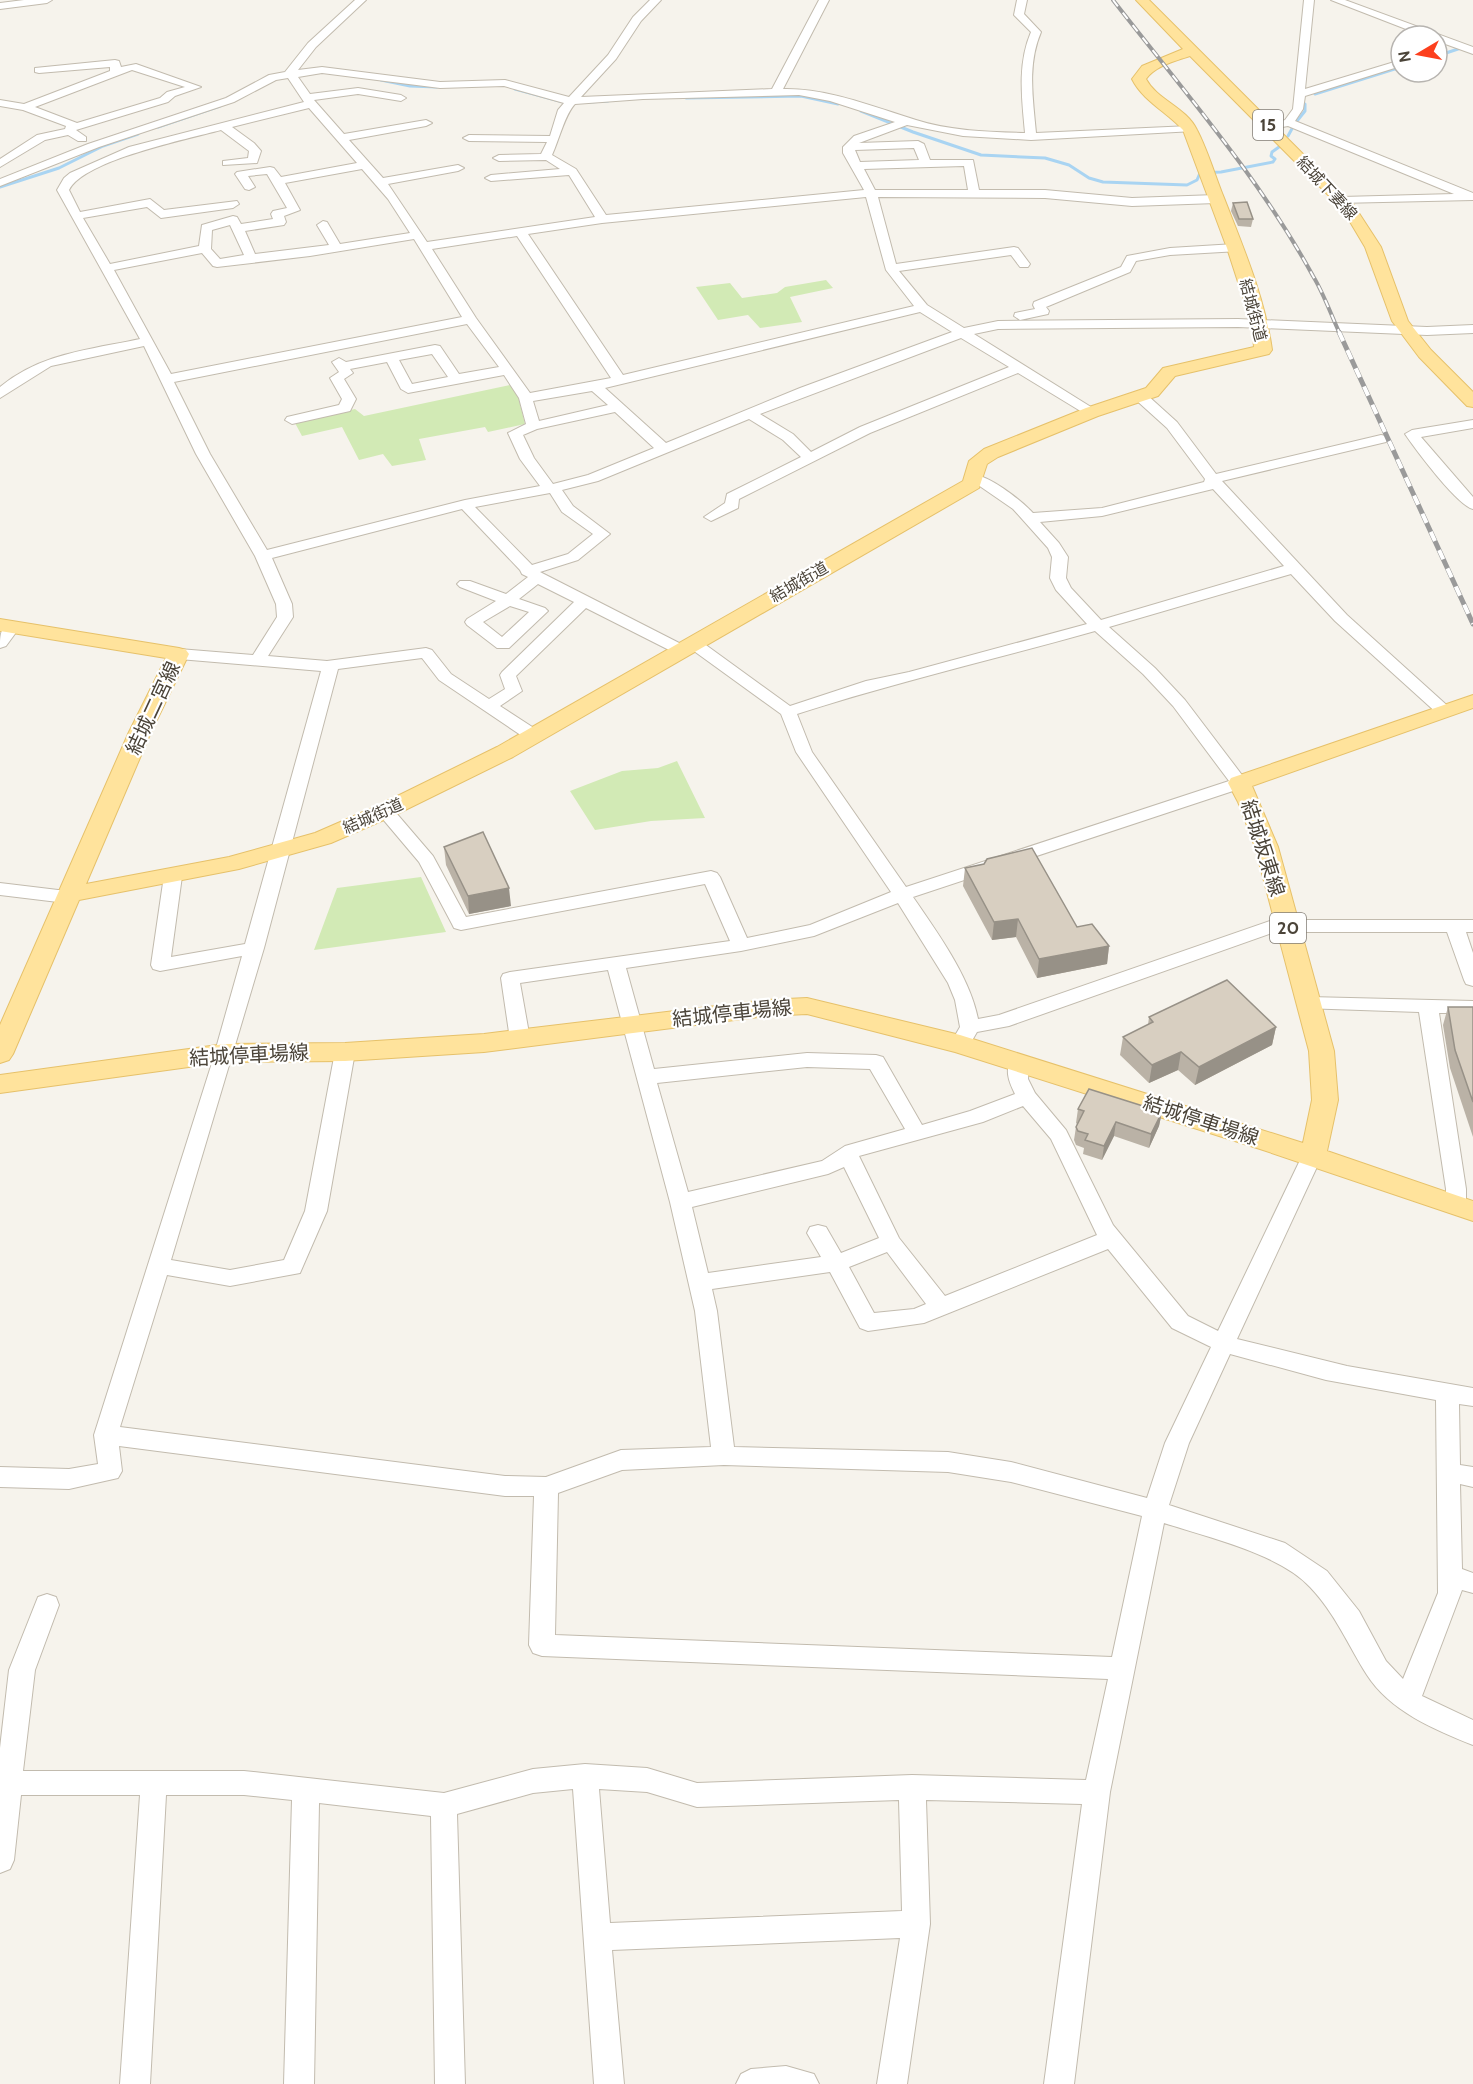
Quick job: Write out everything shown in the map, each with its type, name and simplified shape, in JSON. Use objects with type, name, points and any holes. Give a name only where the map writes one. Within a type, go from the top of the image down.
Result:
[{"type":"main road","name":"15","points":[[1142,0],[1193,51]]},
{"type":"main road","name":"結城下妻線","points":[[1193,51],[1342,201],[1358,220],[1371,243],[1400,321],[1433,363],[1473,402]]},
{"type":"main road","name":"結城街道","points":[[70,894],[174,876],[281,851],[322,838],[385,811],[534,736],[972,484],[980,459],[1092,412],[1141,397],[1157,388],[1169,372],[1263,350],[1260,326],[1235,248],[1190,129],[1176,113],[1144,89],[1140,80],[1144,71],[1193,51]]},
{"type":"main road","name":"結城二宮線","points":[[4,631],[179,654],[140,732],[70,894]]},
{"type":"main road","name":"結城坂東線","points":[[1312,1156],[1322,1127],[1326,1092],[1325,1077],[1309,1002],[1255,812],[1239,783],[1473,701]]},
{"type":"main road","points":[[0,1054],[70,894]]},
{"type":"main road","name":"結城停車場線","points":[[0,1084],[225,1053],[345,1052],[432,1047],[520,1039],[766,1008],[807,1006],[965,1036],[1019,1062],[1312,1156],[1464,1208]]},
{"type":"street","points":[[0,6],[47,0]]},
{"type":"street","points":[[361,0],[312,45],[290,71],[291,74],[310,101],[367,165],[422,241],[470,319],[508,369],[526,398],[533,426]]},
{"type":"street","points":[[548,157],[546,156],[563,110],[612,57],[637,19],[656,0]]},
{"type":"street","points":[[776,92],[824,0]]},
{"type":"street","points":[[1022,0],[1019,15],[1036,32],[1029,45],[1027,91],[1031,136]]},
{"type":"street","points":[[1270,128],[1289,122],[1298,109],[1309,0]]},
{"type":"street","points":[[1336,0],[1401,24]]},
{"type":"street","points":[[1449,47],[1473,39]]},
{"type":"street","points":[[1449,42],[1473,51]]},
{"type":"street","points":[[25,107],[116,63]]},
{"type":"street","points":[[0,164],[41,137],[164,100],[171,94],[196,87],[116,63],[39,70]]},
{"type":"street","points":[[1300,94],[1389,67]]},
{"type":"street","points":[[0,183],[93,146],[230,99],[273,77],[322,70],[440,85],[505,83],[541,95],[570,101],[643,96],[776,92],[822,94],[930,128],[1031,136],[1092,136],[1190,129]]},
{"type":"street","points":[[258,660],[285,617],[286,610],[263,556],[203,454],[148,341],[66,198],[64,186],[74,175],[133,149],[310,101],[358,91],[401,98]]},
{"type":"street","points":[[0,103],[25,107],[72,124],[71,129]]},
{"type":"street","points":[[908,121],[858,138],[849,147],[849,153],[871,193],[892,268],[922,308],[1092,412]]},
{"type":"street","points":[[1289,122],[1472,196]]},
{"type":"street","points":[[343,138],[426,123]]},
{"type":"street","points":[[223,126],[252,146],[255,151],[253,161],[227,163]]},
{"type":"street","points":[[71,129],[93,146],[113,156]]},
{"type":"street","points":[[469,138],[554,139]]},
{"type":"street","points":[[849,147],[918,144],[926,164]]},
{"type":"street","points":[[0,152],[15,154]]},
{"type":"street","points":[[499,158],[548,157],[572,171],[602,219]]},
{"type":"street","points":[[856,166],[969,162],[974,193]]},
{"type":"street","points":[[278,181],[367,165]]},
{"type":"street","points":[[380,182],[458,168]]},
{"type":"street","points":[[238,228],[280,222],[277,214],[294,210],[270,170],[242,174],[249,187]]},
{"type":"street","points":[[491,178],[572,171]]},
{"type":"street","points":[[251,258],[233,220],[206,228],[205,249],[217,263],[337,248],[520,231],[602,219],[871,193],[1045,194],[1132,202],[1216,199]]},
{"type":"street","points":[[1342,201],[1472,196]]},
{"type":"street","points":[[76,216],[150,203],[161,214],[232,204]]},
{"type":"street","points":[[323,225],[337,248]]},
{"type":"street","points":[[520,231],[619,380]]},
{"type":"street","points":[[998,325],[1012,318],[1043,311],[1039,305],[1126,269],[1131,258],[1149,253],[1178,250],[1235,248]]},
{"type":"street","points":[[107,268],[205,249]]},
{"type":"street","points":[[892,268],[1014,251],[1024,264]]},
{"type":"street","points":[[526,398],[595,386],[922,308]]},
{"type":"street","points":[[167,379],[470,319]]},
{"type":"street","points":[[263,556],[465,504],[552,489],[593,478],[750,414],[964,332],[998,325],[1096,322],[1406,330],[1473,329]]},
{"type":"street","points":[[0,394],[18,379],[47,363],[148,341]]},
{"type":"street","points":[[292,420],[345,408],[348,399],[337,378],[346,374],[331,347]]},
{"type":"street","points":[[342,367],[435,349],[456,380]]},
{"type":"street","points":[[391,357],[408,389],[508,369]]},
{"type":"street","points":[[711,517],[733,505],[732,497],[865,430],[1018,368]]},
{"type":"street","points":[[595,386],[665,450]]},
{"type":"street","points":[[1141,397],[1172,424],[1212,479],[1294,568],[1385,660],[1445,712]]},
{"type":"street","points":[[465,584],[508,600],[532,574],[573,557],[603,534],[567,509],[527,459],[515,434],[533,426],[618,407]]},
{"type":"street","points":[[750,414],[788,437],[809,458]]},
{"type":"street","points":[[1473,424],[1412,434],[1452,484],[1473,505]]},
{"type":"street","points":[[1212,479],[1381,439]]},
{"type":"street","points":[[520,1039],[510,978],[741,945],[814,930],[901,895],[1239,783],[1179,703],[1149,671],[1096,624],[1064,590],[1058,578],[1060,557],[1054,546],[1030,518],[1018,506],[975,478]]},
{"type":"street","points":[[1030,518],[1102,512],[1211,485],[1212,479]]},
{"type":"street","points":[[465,504],[532,574],[566,594],[585,600],[687,647],[788,712],[804,752],[901,895],[957,983],[965,999],[965,1036],[1273,926],[1464,927],[1473,980]]},
{"type":"street","points":[[788,712],[873,684],[911,677],[1096,624],[1151,611],[1294,568]]},
{"type":"street","points":[[488,706],[514,691],[508,675],[585,600]]},
{"type":"street","points":[[179,654],[327,666],[426,653],[445,677],[534,736]]},
{"type":"street","points":[[0,1477],[69,1479],[110,1471],[106,1435],[225,1053],[330,669],[327,666]]},
{"type":"street","points":[[385,811],[427,860],[461,924],[711,877],[741,945]]},
{"type":"street","points":[[174,876],[160,965],[255,948]]},
{"type":"street","points":[[0,889],[58,896],[70,894]]},
{"type":"street","points":[[615,963],[680,1202],[706,1311],[724,1456]]},
{"type":"street","points":[[1309,1002],[1473,1007]]},
{"type":"street","points":[[1428,1005],[1456,1189],[1464,1208]]},
{"type":"street","points":[[160,1266],[230,1278],[292,1267],[316,1211],[345,1052]]},
{"type":"street","points":[[646,1077],[807,1060],[876,1062],[917,1133]]},
{"type":"street","points":[[1019,1062],[1018,1079],[1027,1097],[1059,1135],[1110,1239],[1180,1322],[1196,1332],[1264,1356],[1346,1376],[1473,1397]]},
{"type":"street","points":[[680,1202],[828,1167],[848,1154],[976,1117],[1027,1097]]},
{"type":"street","points":[[848,1154],[891,1242],[942,1308]]},
{"type":"street","points":[[1059,2084],[1097,1792],[1155,1510],[1178,1443],[1312,1156]]},
{"type":"street","points":[[818,1233],[868,1322],[916,1317],[1110,1239]]},
{"type":"street","points":[[699,1284],[836,1263],[891,1242]]},
{"type":"street","points":[[1407,1701],[1450,1593],[1447,1393]]},
{"type":"street","points":[[106,1435],[505,1486],[546,1487],[621,1460],[724,1456],[948,1462],[1011,1472],[1155,1510],[1276,1550],[1318,1578],[1350,1619],[1377,1670],[1407,1701],[1473,1733]]},
{"type":"street","points":[[1448,1472],[1473,1477]]},
{"type":"street","points":[[546,1487],[542,1645],[1121,1668]]},
{"type":"street","points":[[1449,1576],[1473,1583]]},
{"type":"street","points":[[0,1860],[5,1780],[21,1670],[47,1605]]},
{"type":"street","points":[[5,1780],[244,1783],[306,1788],[444,1805],[533,1781],[585,1776],[647,1780],[697,1795],[912,1787],[1097,1792]]},
{"type":"street","points":[[585,1776],[609,2084]]},
{"type":"street","points":[[135,2084],[154,1783]]},
{"type":"street","points":[[892,2084],[916,1924],[912,1787]]},
{"type":"street","points":[[298,2084],[306,1788]]},
{"type":"street","points":[[444,1805],[450,2084]]},
{"type":"street","points":[[597,1937],[916,1924]]},
{"type":"street","points":[[751,2084],[786,2081],[804,2084]]},
{"type":"green space","points":[[826,280],[833,288],[790,297],[802,322],[760,328],[748,315],[718,320],[696,287],[730,283],[742,298],[777,293],[785,287]]},
{"type":"green space","points":[[515,384],[525,424],[488,432],[485,427],[419,439],[426,460],[392,466],[383,454],[359,460],[342,427],[302,436],[295,423],[355,409],[364,416]]},
{"type":"green space","points":[[677,761],[705,818],[651,821],[595,830],[570,791],[622,771],[658,768]]},
{"type":"green space","points":[[421,877],[446,932],[314,950],[337,888]]},
{"type":"building","points":[[1247,202],[1253,219],[1239,219],[1233,203]]},
{"type":"building","points":[[483,832],[509,888],[468,896],[444,847]]},
{"type":"building","points":[[1032,848],[1077,927],[1092,924],[1109,946],[1039,959],[1018,919],[994,922],[965,868],[984,864],[987,859]]},
{"type":"building","points":[[1227,980],[1276,1027],[1199,1067],[1181,1052],[1152,1065],[1123,1037],[1153,1022],[1149,1017]]},
{"type":"building","points":[[1448,1007],[1473,1007],[1473,1102],[1455,1050]]},
{"type":"building","points":[[1089,1089],[1162,1112],[1151,1134],[1116,1122],[1104,1146],[1085,1140],[1088,1134],[1078,1131],[1076,1127],[1084,1111],[1078,1109]]},
{"type":"waterway","points":[[1449,52],[1461,48]]},
{"type":"waterway","points":[[1315,94],[1389,71]]},
{"type":"waterway","points":[[381,80],[410,86],[437,87]]},
{"type":"waterway","points":[[515,89],[567,103],[608,101]]},
{"type":"waterway","points":[[686,98],[801,96],[838,104]]},
{"type":"waterway","points":[[1297,121],[1305,111],[1305,104]]},
{"type":"waterway","points":[[158,127],[220,106]]},
{"type":"waterway","points":[[861,111],[913,132],[981,155],[1045,158],[1069,165],[1089,178],[1103,182],[1187,185],[1197,180],[1200,173],[1221,172],[1273,162],[1275,159],[1271,156],[1272,152],[1279,147]]},
{"type":"waterway","points":[[1288,136],[1294,125]]},
{"type":"waterway","points":[[0,187],[59,168],[103,146],[138,134]]},
{"type":"railway","points":[[1113,0],[1219,134],[1269,204],[1317,283],[1340,334]]},
{"type":"railway","points":[[1339,332],[1473,624]]}]
